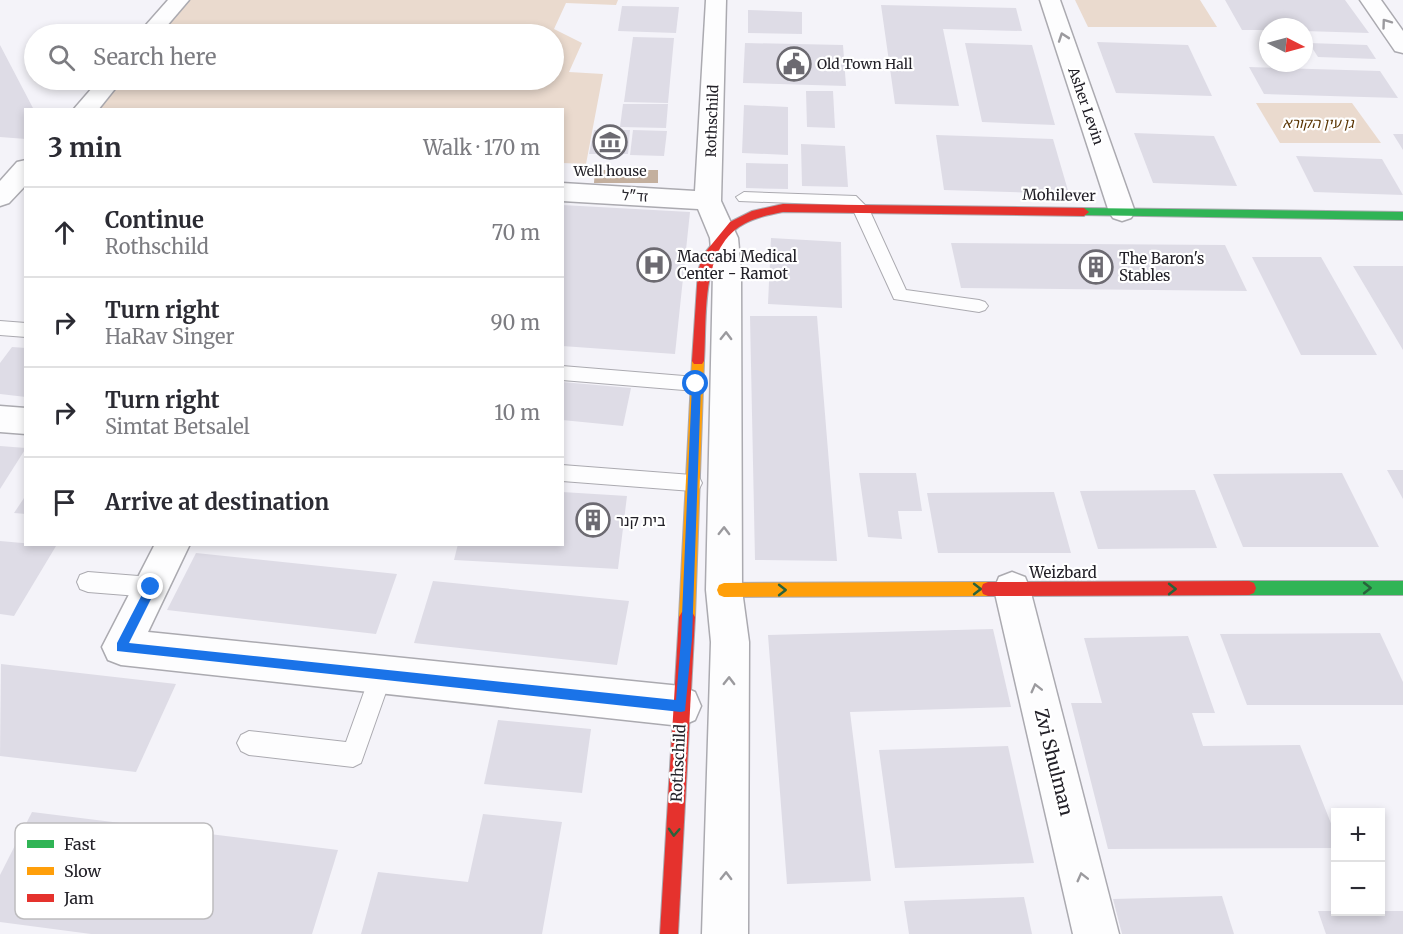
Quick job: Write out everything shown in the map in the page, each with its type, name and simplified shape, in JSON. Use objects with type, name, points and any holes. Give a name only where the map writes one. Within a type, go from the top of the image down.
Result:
[{"type":"street","points":[[158,24],[179,0]]},
{"type":"street","name":"Rothschild","points":[[716,0],[708,201],[724,238],[727,272],[724,590],[730,642],[725,934]]},
{"type":"street","name":"Asher Levin","points":[[1050,0],[1122,212]]},
{"type":"street","points":[[1370,0],[1403,46]]},
{"type":"street","points":[[87,108],[102,90]]},
{"type":"street","points":[[0,197],[20,161]]},
{"type":"street","name":"זד\"ל","points":[[564,192],[708,201]]},
{"type":"street","name":"Mohilever","points":[[724,238],[734,225],[756,214],[783,208],[1403,216]]},
{"type":"street","name":"Rothschild","points":[[669,934],[686,639],[696,384],[704,271],[709,255],[724,238]]},
{"type":"street","points":[[0,419],[24,422]]},
{"type":"street","points":[[172,546],[121,647],[681,706]]},
{"type":"street","name":"Weizbard","points":[[724,590],[1403,588]]},
{"type":"street","name":"Zvi Shulman","points":[[1012,589],[1096,934]]},
{"type":"lane","points":[[744,197],[851,200],[861,209],[900,295],[979,306]]},
{"type":"lane","points":[[0,328],[24,330]]},
{"type":"lane","points":[[564,373],[696,384]]},
{"type":"lane","points":[[564,473],[692,483]]},
{"type":"lane","points":[[88,582],[151,587]]},
{"type":"lane","points":[[249,743],[353,754],[381,675]]},
{"type":"green space","points":[[178,0],[618,0],[616,5],[566,3],[556,24],[157,24]]},
{"type":"green space","points":[[1075,0],[1200,0],[1217,27],[1088,27]]},
{"type":"green space","points":[[564,34],[582,43],[569,72],[603,74],[586,164],[564,163],[564,108],[86,108],[101,90],[564,90]]},
{"type":"green space","name":"גן עין הקורא","points":[[1256,103],[1352,103],[1381,143],[1280,143]]},
{"type":"shaded area","points":[[595,170],[658,170],[658,183],[594,183]]},
{"type":"building","points":[[1225,0],[1345,0],[1369,33],[1313,31],[1313,18],[1259,18],[1259,30],[1242,30]]},
{"type":"building","points":[[881,5],[1016,8],[1022,31],[943,29],[959,106],[895,104]]},
{"type":"building","points":[[622,6],[679,7],[676,33],[618,31]]},
{"type":"building","points":[[748,10],[802,12],[802,34],[748,33]]},
{"type":"building","points":[[633,37],[674,38],[668,103],[624,102]]},
{"type":"building","points":[[1097,42],[1188,45],[1212,96],[1116,93]]},
{"type":"building","name":"Old Town Hall","points":[[745,43],[843,45],[846,86],[743,83]]},
{"type":"building","points":[[965,43],[1032,45],[1055,125],[982,122]]},
{"type":"building","points":[[1313,43],[1367,45],[1376,59],[1318,57],[1313,49]]},
{"type":"building","points":[[0,45],[33,108],[24,108],[24,139],[0,137]]},
{"type":"building","points":[[1249,67],[1259,67],[1259,72],[1313,72],[1313,69],[1380,71],[1398,98],[1264,94]]},
{"type":"building","points":[[806,91],[833,91],[835,128],[807,127]]},
{"type":"building","points":[[623,104],[668,104],[666,128],[620,127]]},
{"type":"building","points":[[744,105],[788,107],[788,155],[742,153]]},
{"type":"building","name":"Well house","points":[[594,130],[630,130],[628,154],[589,154]]},
{"type":"building","points":[[633,130],[667,131],[664,156],[630,155]]},
{"type":"building","points":[[1134,133],[1214,136],[1237,186],[1153,183]]},
{"type":"building","points":[[1393,134],[1403,134],[1403,150]]},
{"type":"building","points":[[936,135],[1053,139],[1069,194],[944,190]]},
{"type":"building","points":[[801,144],[845,146],[848,187],[802,186]]},
{"type":"building","points":[[1296,156],[1382,159],[1403,195],[1314,192]]},
{"type":"building","points":[[746,163],[788,164],[788,189],[746,188]]},
{"type":"building","points":[[564,205],[690,212],[675,354],[564,346]]},
{"type":"building","points":[[771,238],[841,242],[842,308],[768,304]]},
{"type":"building","name":"The Baron's Stables","points":[[951,243],[1225,245],[1247,291],[961,288]]},
{"type":"building","points":[[1252,257],[1321,257],[1377,355],[1301,355]]},
{"type":"building","points":[[1353,266],[1403,266],[1403,350]]},
{"type":"building","points":[[750,316],[817,316],[837,561],[755,560]]},
{"type":"building","points":[[12,347],[24,348],[24,397],[0,394],[0,363]]},
{"type":"building","points":[[564,382],[631,388],[623,426],[564,420]]},
{"type":"building","points":[[0,446],[24,448],[24,451],[0,489]]},
{"type":"building","points":[[1387,470],[1403,470],[1403,499]]},
{"type":"building","points":[[859,473],[916,473],[922,511],[898,511],[902,539],[868,537]]},
{"type":"building","points":[[1342,473],[1379,547],[1243,547],[1213,474]]},
{"type":"building","points":[[1195,490],[1217,548],[1098,549],[1080,491]]},
{"type":"building","name":"בית קנר","points":[[564,492],[627,496],[618,569],[454,560],[458,546],[564,546]]},
{"type":"building","points":[[1054,492],[1071,553],[938,553],[927,493]]},
{"type":"building","points":[[24,498],[24,514],[14,513]]},
{"type":"building","points":[[0,541],[24,543],[24,546],[56,546],[14,616],[0,614]]},
{"type":"building","points":[[196,553],[397,574],[376,634],[167,610]]},
{"type":"building","points":[[433,581],[629,601],[617,665],[414,643]]},
{"type":"building","points":[[993,629],[1011,707],[850,712],[871,881],[787,884],[768,635]]},
{"type":"building","points":[[1380,633],[1403,682],[1403,705],[1247,705],[1220,634]]},
{"type":"building","points":[[1188,636],[1215,713],[1192,713],[1203,746],[1300,745],[1331,823],[1331,848],[1108,849],[1071,703],[1102,703],[1084,638]]},
{"type":"building","points":[[1,664],[176,684],[136,772],[0,756]]},
{"type":"building","points":[[498,720],[591,729],[582,793],[484,784]]},
{"type":"building","points":[[1008,746],[1034,863],[895,868],[879,750]]},
{"type":"building","points":[[32,812],[121,823],[26,823]]},
{"type":"building","points":[[483,814],[562,822],[542,934],[361,934],[378,872],[468,882]]},
{"type":"building","points":[[213,834],[338,850],[312,934],[91,934],[0,922],[0,875],[15,845],[15,919],[213,919]]},
{"type":"building","points":[[1222,896],[1234,934],[1122,934],[1113,899]]},
{"type":"building","points":[[1024,897],[1032,934],[909,934],[904,901]]},
{"type":"building","points":[[1318,911],[1331,911],[1331,916],[1385,916],[1385,911],[1403,911],[1403,934],[1326,934]]},
{"type":"traffic: fast","points":[[1084,212],[1403,216]]},
{"type":"traffic: fast","points":[[1249,588],[1403,588]]},
{"type":"traffic: slow","points":[[687,617],[698,361]]},
{"type":"traffic: slow","points":[[724,590],[988,589]]},
{"type":"traffic: jam","points":[[698,361],[704,271],[709,255],[734,225],[756,214],[783,208],[1084,212]]},
{"type":"traffic: jam","points":[[988,589],[1249,588]]},
{"type":"traffic: jam","points":[[669,934],[687,617]]},
{"type":"place","name":"Old Town Hall","points":[[794,64]]},
{"type":"place","name":"Well house","points":[[610,142]]},
{"type":"place","name":"Maccabi Medical Center - Ramot","points":[[654,265]]},
{"type":"place","name":"The Baron's Stables","points":[[1096,267]]},
{"type":"place","name":"בית קנר","points":[[593,520]]},
{"type":"route","points":[[151,587],[121,647],[681,706],[686,639],[696,384]]}]
